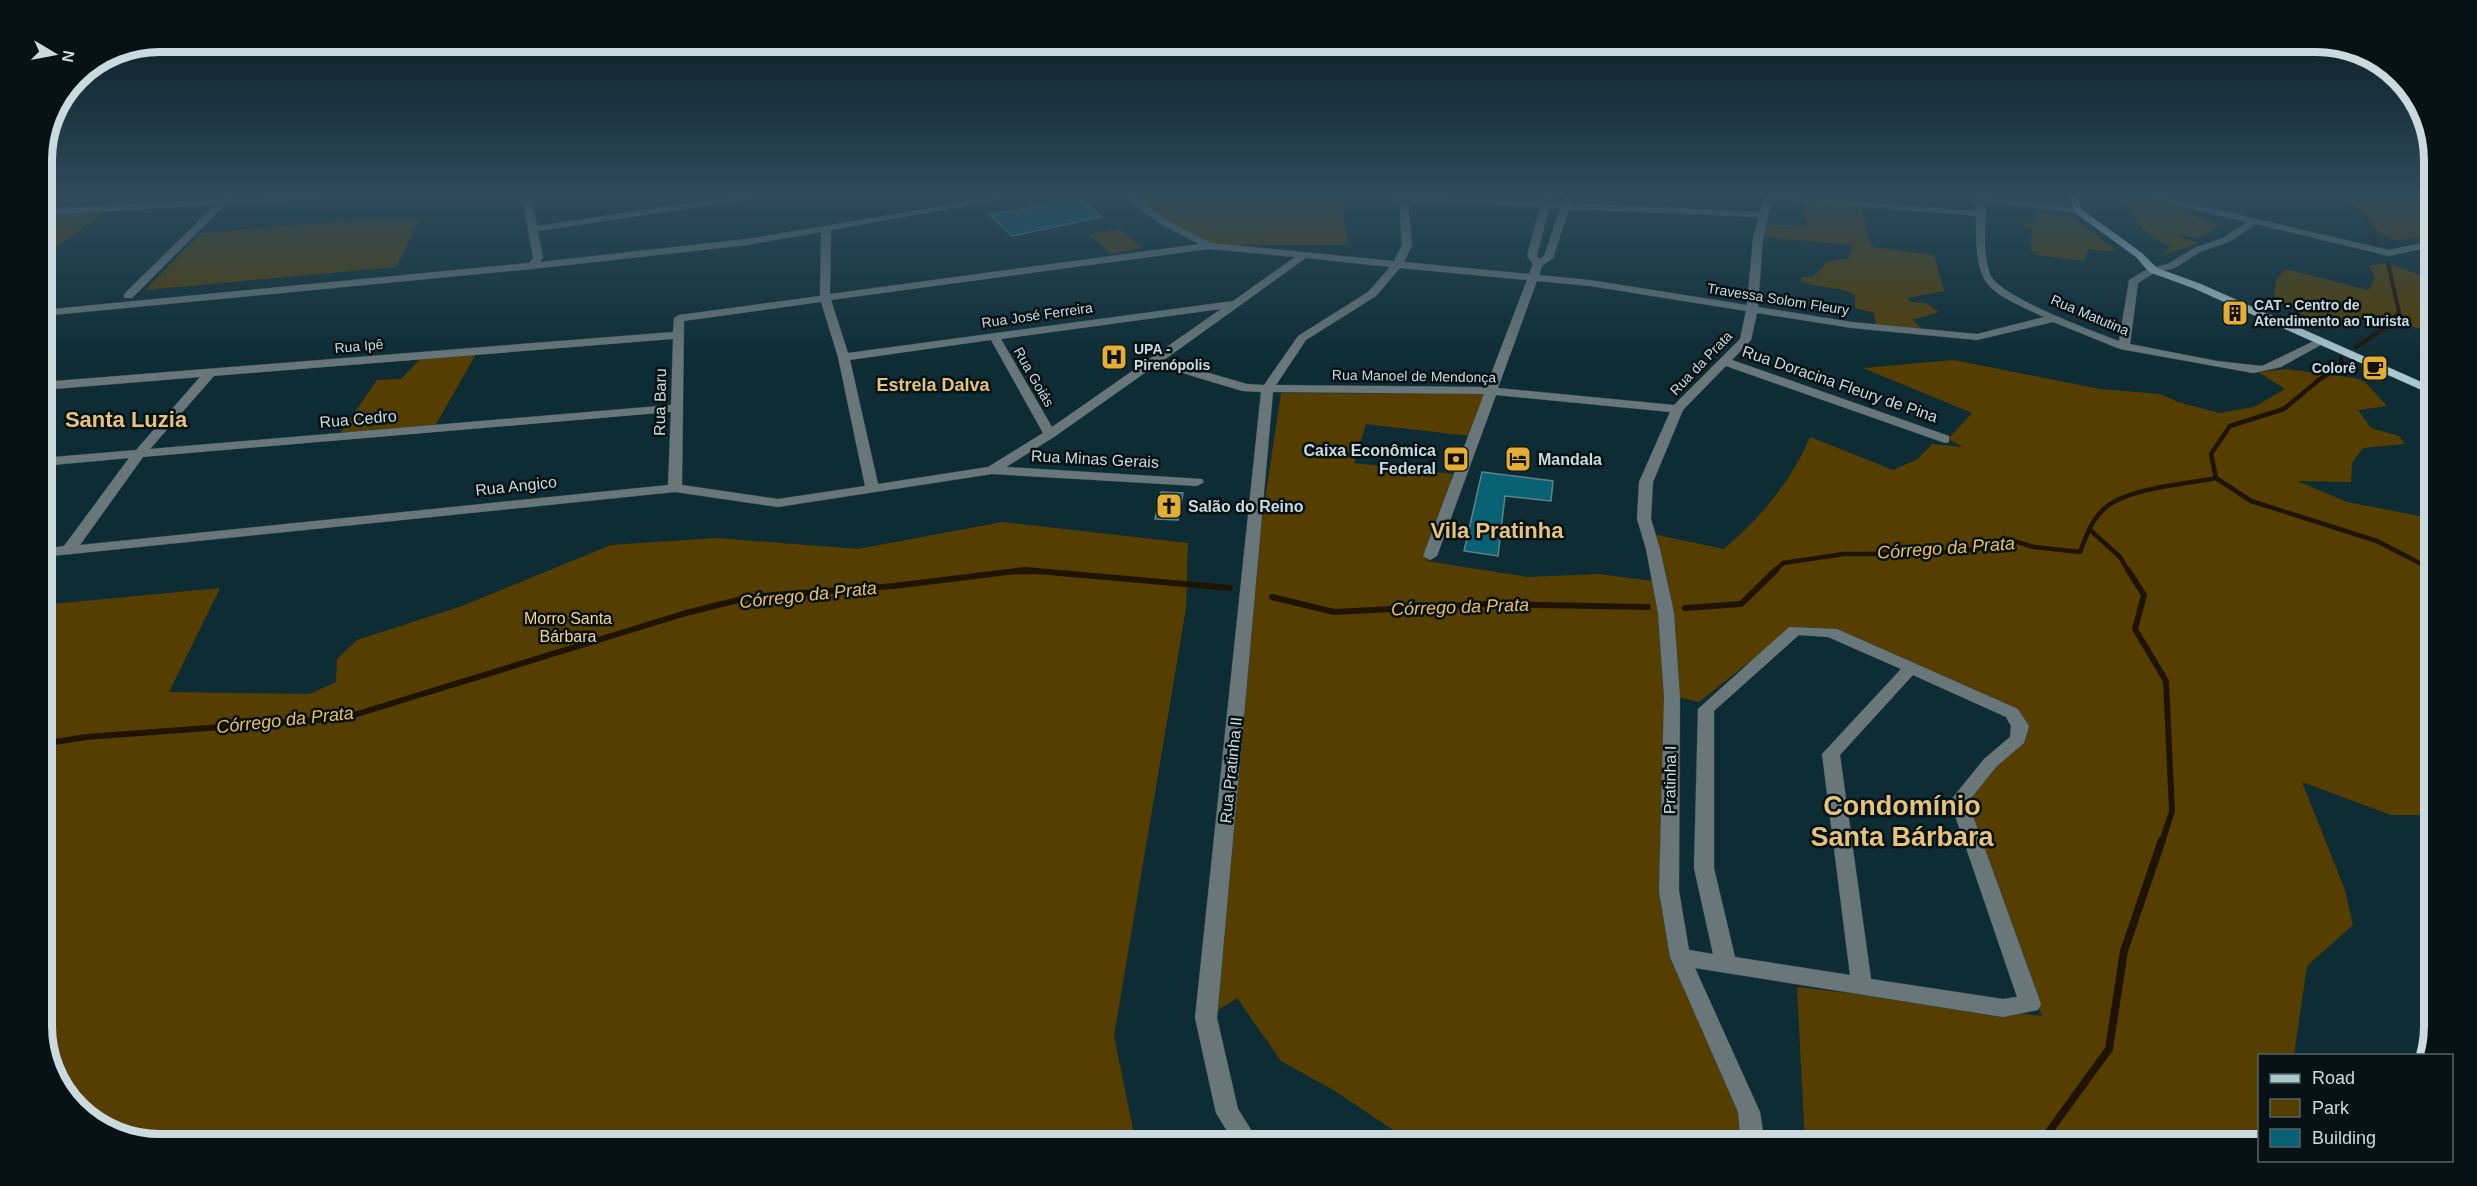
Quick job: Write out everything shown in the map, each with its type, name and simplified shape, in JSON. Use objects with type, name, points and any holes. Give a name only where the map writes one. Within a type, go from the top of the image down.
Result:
[{"type":"main road","points":[[2133,250],[2152,270],[2197,286],[2424,386]]},
{"type":"main road","points":[[2418,383],[2424,382]]},
{"type":"street","points":[[128,296],[175,250]]},
{"type":"street","points":[[535,250],[535,262]]},
{"type":"street","points":[[53,312],[311,284],[665,250]]},
{"type":"street","points":[[826,250],[825,298],[844,357],[872,486]]},
{"type":"street","points":[[825,298],[1177,250]]},
{"type":"street","name":"Travessa Solom Fleury","points":[[1246,250],[1534,276],[1868,327],[1977,337],[2055,318]]},
{"type":"street","points":[[1267,389],[1302,338],[1372,294],[1397,265],[1404,250]]},
{"type":"street","points":[[1533,250],[1532,256],[1538,264]]},
{"type":"street","points":[[1430,556],[1538,264],[1548,258],[1551,250]]},
{"type":"street","name":"Rua da Prata","points":[[1677,409],[1744,340],[1752,310],[1757,250]]},
{"type":"street","name":"Rua Matutina","points":[[1982,250],[1982,262],[1989,282],[2007,295],[2124,347],[2261,370],[2320,342]]},
{"type":"street","points":[[2124,347],[2133,282],[2152,270],[2171,266],[2196,250]]},
{"type":"street","points":[[2374,250],[2389,254],[2404,250]]},
{"type":"street","points":[[992,470],[1050,434],[1302,257]]},
{"type":"street","points":[[53,303],[311,284]]},
{"type":"street","name":"Rua Baru","points":[[675,488],[679,318],[825,298]]},
{"type":"street","name":"Rua José Ferreira","points":[[844,357],[1233,304]]},
{"type":"street","name":"Rua Ipê","points":[[53,385],[678,335]]},
{"type":"street","name":"Rua Goiás","points":[[993,335],[1050,434]]},
{"type":"street","name":"Rua Manoel de Mendonça","points":[[1153,360],[1246,388],[1492,391],[1677,409]]},
{"type":"street","name":"Rua Doracina Fleury de Pina","points":[[1724,361],[1945,439]]},
{"type":"street","points":[[69,550],[140,453],[210,373]]},
{"type":"street","name":"Rua Pratinha II","points":[[1241,1133],[1227,1113],[1206,1018],[1267,389]]},
{"type":"street","name":"Rua Cedro","points":[[53,461],[677,408]]},
{"type":"street","name":"Pratinha I","points":[[1677,409],[1646,482],[1644,519],[1653,549],[1666,614],[1672,697],[1669,891],[1680,957],[1749,1112],[1752,1133]]},
{"type":"street","name":"Rua Angico","points":[[53,552],[675,488],[777,503],[872,486],[992,470]]},
{"type":"street","name":"Rua Minas Gerais","points":[[992,470],[1197,482]]},
{"type":"street","points":[[1680,957],[2003,1008],[2030,1004],[1959,801],[1990,763],[2018,739],[2020,726],[2012,713],[1831,632],[1795,630],[1706,709],[1704,868],[1726,964]]},
{"type":"street","points":[[1862,987],[1831,754],[1911,668]]},
{"type":"green space","points":[[184,250],[404,250],[396,267],[145,290]]},
{"type":"green space","points":[[1107,250],[1130,250],[1111,254]]},
{"type":"green space","points":[[1851,250],[1898,250],[1934,255],[1944,291],[1907,298],[1911,302],[1926,303],[1939,312],[1912,320],[1924,330],[1876,326],[1874,313],[1855,308],[1855,295],[1801,280],[1802,277],[1813,277],[1827,262],[1849,258]]},
{"type":"green space","points":[[2032,250],[2088,250],[2084,261],[2036,255]]},
{"type":"green space","points":[[2167,250],[2178,250],[2162,256]]},
{"type":"green space","points":[[2388,263],[2424,277],[2424,329],[2369,319],[2324,329],[2274,296],[2276,280],[2286,269],[2368,290],[2375,278],[2369,266]]},
{"type":"green space","points":[[476,354],[435,426],[339,435],[377,380],[401,379],[420,359]]},
{"type":"green space","points":[[1954,360],[2100,389],[2160,394],[2178,402],[2219,413],[2254,407],[2285,389],[2258,372],[2287,369],[2355,378],[2365,382],[2387,406],[2358,410],[2371,428],[2399,436],[2405,444],[2363,448],[2352,463],[2351,482],[2297,481],[2347,502],[2424,517],[2424,815],[2391,815],[2302,782],[2345,890],[2353,925],[2307,966],[2294,1054],[2258,1054],[2258,1133],[1804,1133],[1797,987],[2042,1016],[1964,805],[2026,731],[2018,714],[1834,630],[1791,629],[1699,702],[1669,695],[1670,892],[1683,957],[1754,1133],[1398,1133],[1335,1091],[1281,1061],[1237,998],[1210,1015],[1259,540],[1281,393],[1488,394],[1469,436],[1366,424],[1354,463],[1453,474],[1427,561],[1527,577],[1599,574],[1652,581],[1648,533],[1724,549],[1774,498],[1810,437],[1893,470],[1918,459],[1932,444],[1963,447],[1948,439],[1972,413],[1863,368]]},
{"type":"green space","name":"Morro Santa Bárbara","points":[[1002,522],[1188,543],[1186,608],[1114,1036],[1134,1133],[154,1133],[119,1125],[95,1111],[79,1097],[58,1060],[53,1032],[53,604],[220,588],[169,692],[310,694],[336,682],[337,659],[357,640],[462,606],[611,545],[717,538],[858,549]]},
{"type":"building","points":[[1482,472],[1553,481],[1551,501],[1505,496],[1498,556],[1464,551]]},
{"type":"building","name":"Salão do Reino","points":[[1161,492],[1183,493],[1178,520],[1155,519]]},
{"type":"waterway","name":"Córrego da Prata","points":[[2356,347],[2388,326],[2399,312],[2388,263]]},
{"type":"waterway","name":"Córrego da Prata","points":[[2216,478],[2211,454],[2230,426],[2284,409],[2320,379],[2342,365],[2341,359]]},
{"type":"waterway","name":"Córrego da Prata","points":[[2089,529],[2096,517],[2115,501],[2142,491],[2216,478]]},
{"type":"waterway","points":[[2216,478],[2251,501],[2377,541],[2424,565]]},
{"type":"waterway","name":"Córrego da Prata","points":[[1776,570],[1783,563],[1844,554],[1927,554],[1978,549],[2007,539],[2034,547],[2080,552],[2089,529]]},
{"type":"waterway","points":[[2089,529],[2120,557],[2129,572]]},
{"type":"waterway","name":"Córrego da Prata","points":[[53,742],[86,737],[344,718],[686,613],[750,597],[894,586],[1024,570]]},
{"type":"waterway","name":"Córrego da Prata","points":[[1026,570],[1230,588]]},
{"type":"waterway","name":"Córrego da Prata","points":[[1685,608],[1741,604],[1776,570]]},
{"type":"waterway","points":[[2128,570],[2144,595],[2135,629],[2166,681],[2172,811],[2162,842]]},
{"type":"waterway","name":"Córrego da Prata","points":[[1012,572],[1043,572]]},
{"type":"waterway","name":"Córrego da Prata","points":[[1272,597],[1334,612],[1489,604],[1648,607]]},
{"type":"waterway","points":[[2048,1133],[2109,1049],[2124,951],[2162,840]]},
{"type":"place","name":"CAT - Centro de Atendimento ao Turista","points":[[2235,313]]},
{"type":"place","name":"UPA - Pirenópolis","points":[[1114,357]]},
{"type":"place","name":"Colorê","points":[[2375,368]]},
{"type":"place","name":"Caixa Econômica Federal","points":[[1456,459]]},
{"type":"place","name":"Mandala","points":[[1518,459]]},
{"type":"place","name":"Salão do Reino","points":[[1169,506]]},
{"type":"district","name":"Estrela Dalva","points":[[933,385]]},
{"type":"district","name":"Santa Luzia","points":[[126,419]]},
{"type":"district","name":"Vila Pratinha","points":[[1497,530]]},
{"type":"district","name":"Condomínio Santa Bárbara","points":[[1902,822]]}]
